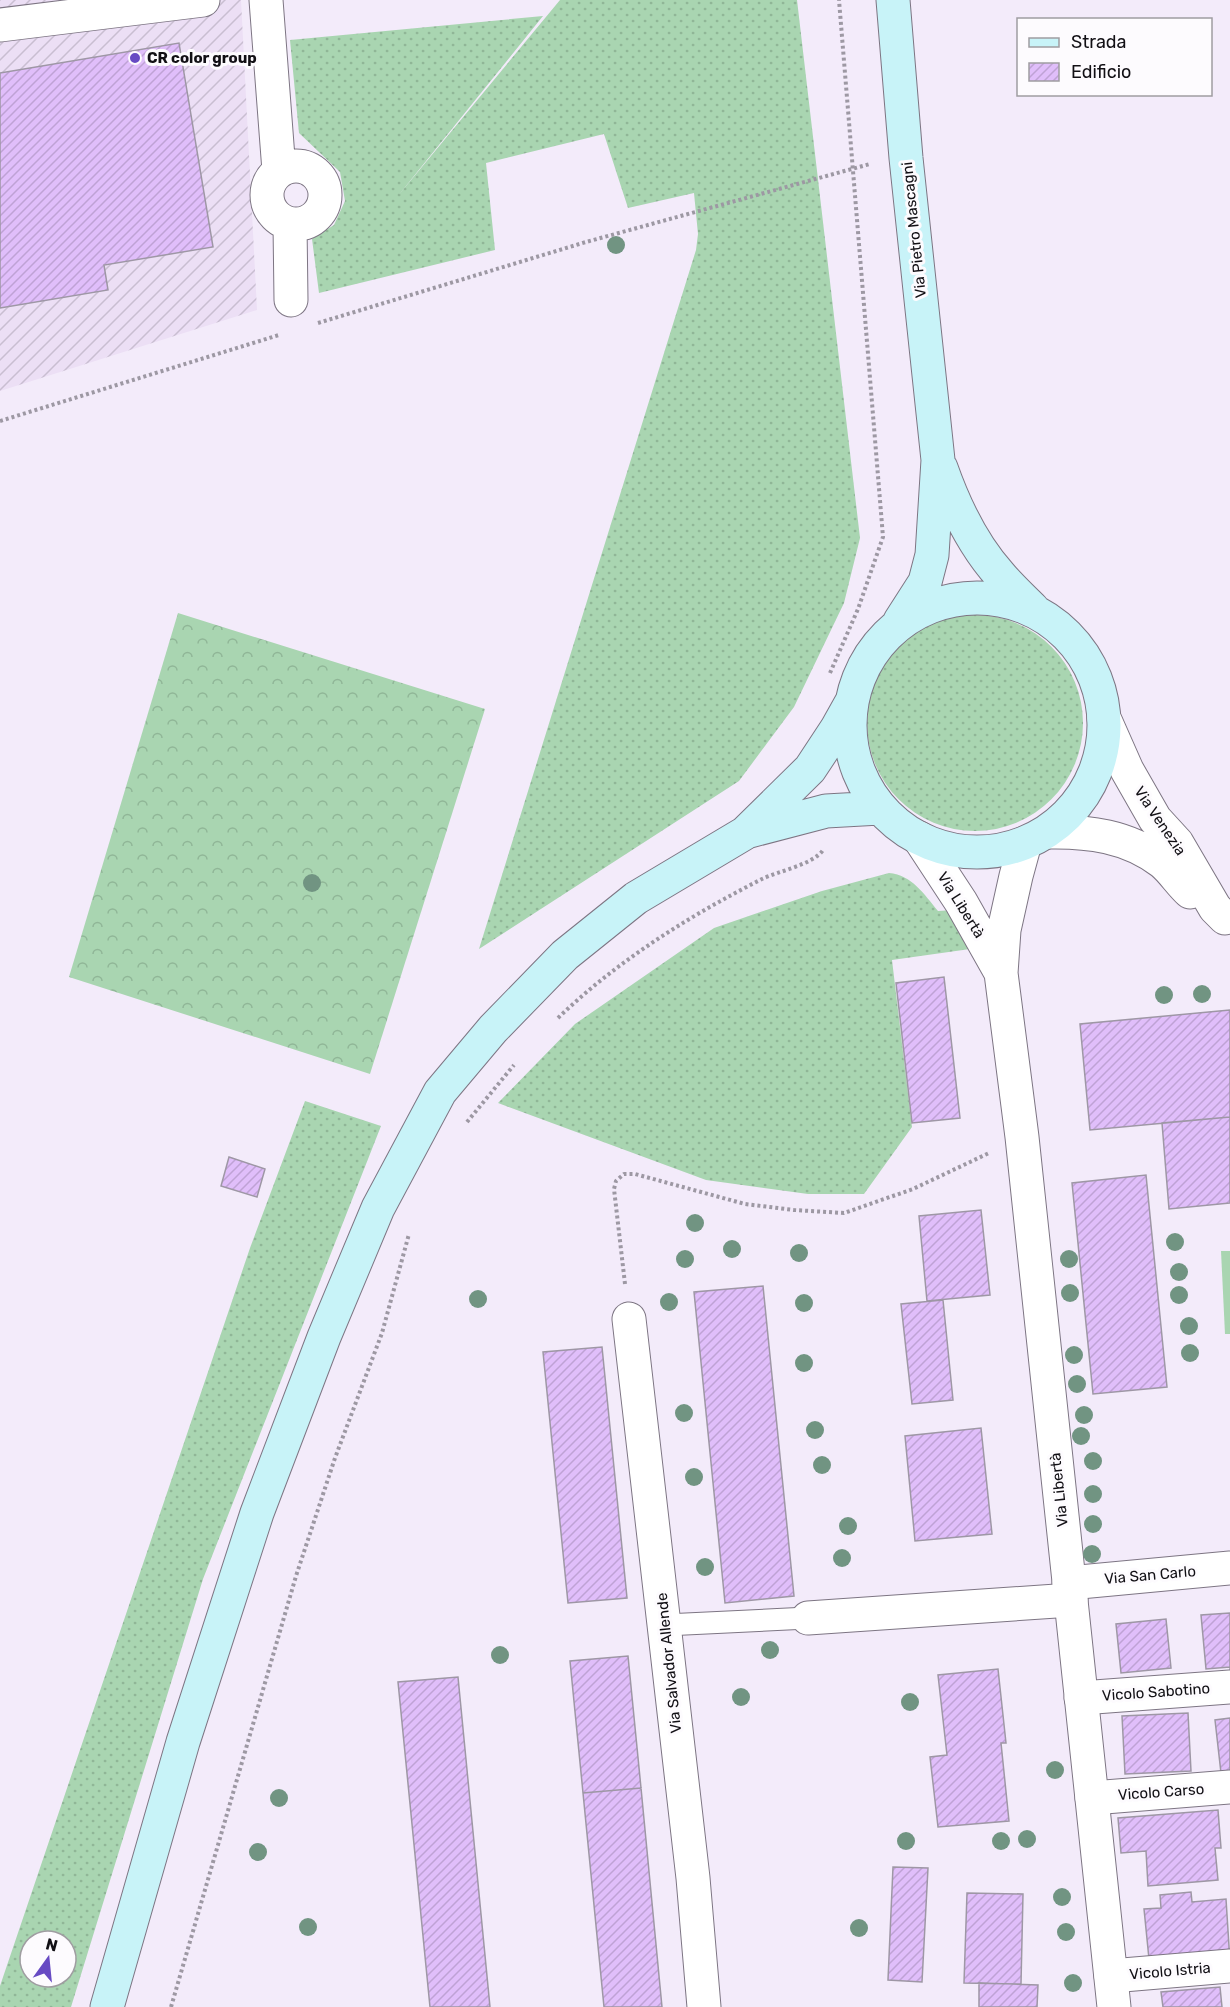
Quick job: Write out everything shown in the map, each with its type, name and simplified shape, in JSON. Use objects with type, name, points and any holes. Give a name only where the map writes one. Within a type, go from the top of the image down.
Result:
[{"type":"main road","name":"Via Pietro Mascagni","points":[[892,0],[938,460],[932,555],[926,582],[900,623]]},
{"type":"main road","name":"Via Pietro Mascagni","points":[[938,460],[951,496],[980,548],[998,574],[1036,612]]},
{"type":"main road","points":[[981,597],[1009,602],[1036,612],[1058,626],[1077,645],[1091,667],[1100,692],[1104,718],[1102,751],[1091,782],[1072,809],[1036,837],[999,850],[972,852],[944,848],[919,838],[898,825],[880,808],[867,790],[857,770],[851,748],[849,726],[851,703],[857,680],[867,658],[882,639],[900,623],[925,608],[952,599],[981,597]]},
{"type":"main road","points":[[107,2007],[183,1742],[257,1513],[324,1337],[374,1218],[440,1092],[493,1029],[565,955],[636,898],[745,833],[810,769],[851,703]]},
{"type":"main road","points":[[745,833],[826,811],[880,808]]},
{"type":"street","points":[[0,25],[203,0]]},
{"type":"street","points":[[266,0],[279,171]]},
{"type":"street","points":[[294,166],[310,169],[322,181],[326,196],[320,212],[307,222],[290,224],[276,216],[268,202],[269,185],[279,171],[294,166]]},
{"type":"street","points":[[290,224],[291,300]]},
{"type":"street","name":"Via Venezia","points":[[1104,718],[1128,770],[1155,819],[1177,843],[1215,908],[1228,920]]},
{"type":"street","name":"Via Venezia","points":[[1036,837],[1082,831],[1110,837],[1141,848],[1164,863],[1183,886],[1208,910],[1228,920]]},
{"type":"street","name":"Via Libertà","points":[[1036,837],[1008,910],[1001,973],[1022,1137],[1112,1991]]},
{"type":"street","name":"Via Libertà","points":[[919,838],[961,902],[1001,973]]},
{"type":"street","name":"Via Salvador Allende","points":[[629,1319],[693,1878],[704,2007]]},
{"type":"street","name":"Via San Carlo","points":[[808,1618],[1070,1591],[1230,1568]]},
{"type":"street","name":"Vicolo Sabotino","points":[[1081,1698],[1230,1687]]},
{"type":"street","name":"Vicolo Carso","points":[[1092,1797],[1230,1787]]},
{"type":"street","name":"Vicolo Istria","points":[[1112,1991],[1230,1966]]},
{"type":"lane","points":[[665,1625],[808,1618]]},
{"type":"path","points":[[829,674],[858,609],[883,537],[840,0]]},
{"type":"path","points":[[316,324],[586,242],[853,168],[906,158]]},
{"type":"path","points":[[0,421],[283,334]]},
{"type":"path","points":[[553,1023],[576,1001],[666,934],[764,879],[819,856],[823,851],[824,840]]},
{"type":"path","points":[[462,1129],[517,1061]]},
{"type":"path","points":[[629,1319],[614,1189],[616,1181],[624,1174],[635,1174],[745,1204],[844,1213],[913,1189],[1022,1137]]},
{"type":"path","points":[[171,2007],[296,1576],[335,1458],[382,1333],[409,1233]]},
{"type":"shaded area","points":[[0,0],[241,0],[257,310],[0,391]]},
{"type":"green space","points":[[560,0],[797,0],[860,538],[844,603],[794,707],[739,781],[479,949],[696,250],[698,234],[694,193],[628,208],[604,134],[486,163],[495,250],[319,293],[312,239],[334,225],[345,201],[340,172],[299,133],[290,40],[543,16],[397,197]]},
{"type":"green space","points":[[178,613],[485,709],[370,1074],[69,977]]},
{"type":"green space","points":[[964,615],[986,615],[1016,623],[1035,633],[1052,646],[1065,663],[1075,682],[1083,712],[1083,734],[1075,764],[1065,783],[1052,800],[1035,813],[1006,827],[986,831],[964,831],[944,827],[924,818],[906,807],[891,792],[871,754],[867,734],[867,712],[871,692],[880,672],[891,654],[906,639],[944,619]]},
{"type":"green space","points":[[889,873],[911,881],[938,911],[954,910],[970,949],[892,960],[912,1127],[864,1194],[808,1194],[706,1180],[498,1103],[575,1024],[714,928],[822,891]]},
{"type":"green space","points":[[305,1101],[381,1126],[203,1579],[78,1984],[78,1929],[19,1929],[250,1248]]},
{"type":"green space","points":[[1221,1251],[1230,1251],[1230,1334],[1225,1334]]},
{"type":"green space","points":[[18,1933],[18,1989],[77,1989],[71,2007],[0,2007],[0,1986]]},
{"type":"building","points":[[179,43],[213,247],[104,265],[108,290],[0,308],[0,73]]},
{"type":"building","points":[[944,977],[960,1118],[912,1123],[896,983]]},
{"type":"building","points":[[1230,1010],[1230,1117],[1090,1130],[1080,1024]]},
{"type":"building","points":[[1230,1117],[1230,1203],[1169,1209],[1162,1123]]},
{"type":"building","points":[[229,1157],[265,1169],[257,1197],[221,1186]]},
{"type":"building","points":[[1146,1175],[1167,1387],[1093,1394],[1072,1183]]},
{"type":"building","points":[[981,1210],[990,1295],[927,1301],[919,1216]]},
{"type":"building","points":[[763,1286],[794,1596],[725,1603],[694,1292]]},
{"type":"building","points":[[943,1300],[953,1400],[912,1404],[901,1304]]},
{"type":"building","points":[[602,1347],[627,1598],[568,1603],[543,1352]]},
{"type":"building","points":[[981,1428],[992,1534],[915,1541],[905,1436]]},
{"type":"building","points":[[1230,1613],[1230,1667],[1206,1669],[1201,1615]]},
{"type":"building","points":[[1166,1619],[1171,1668],[1121,1673],[1116,1624]]},
{"type":"building","points":[[628,1656],[641,1788],[583,1793],[570,1661]]},
{"type":"building","points":[[998,1669],[1006,1743],[1001,1743],[1009,1821],[938,1827],[930,1757],[947,1755],[938,1675]]},
{"type":"building","points":[[458,1677],[490,2007],[430,2007],[398,1682]]},
{"type":"building","points":[[1188,1713],[1191,1771],[1125,1774],[1122,1716]]},
{"type":"building","points":[[1230,1718],[1230,1772],[1221,1773],[1215,1720]]},
{"type":"building","points":[[641,1788],[662,2007],[604,2007],[583,1793]]},
{"type":"building","points":[[1218,1810],[1221,1848],[1215,1848],[1218,1880],[1148,1886],[1146,1851],[1121,1853],[1118,1818]]},
{"type":"building","points":[[893,1867],[928,1868],[922,1982],[888,1980]]},
{"type":"building","points":[[1191,1892],[1192,1902],[1226,1899],[1230,1962],[1150,1969],[1144,1909],[1161,1908],[1160,1895]]},
{"type":"building","points":[[967,1893],[1023,1894],[1021,1984],[964,1983]]},
{"type":"building","points":[[979,1983],[1038,1985],[1037,2007],[979,2007]]},
{"type":"building","points":[[1220,1987],[1222,2007],[1163,2007],[1161,1992]]},
{"type":"place","name":"CR color group","points":[[135,58]]}]
